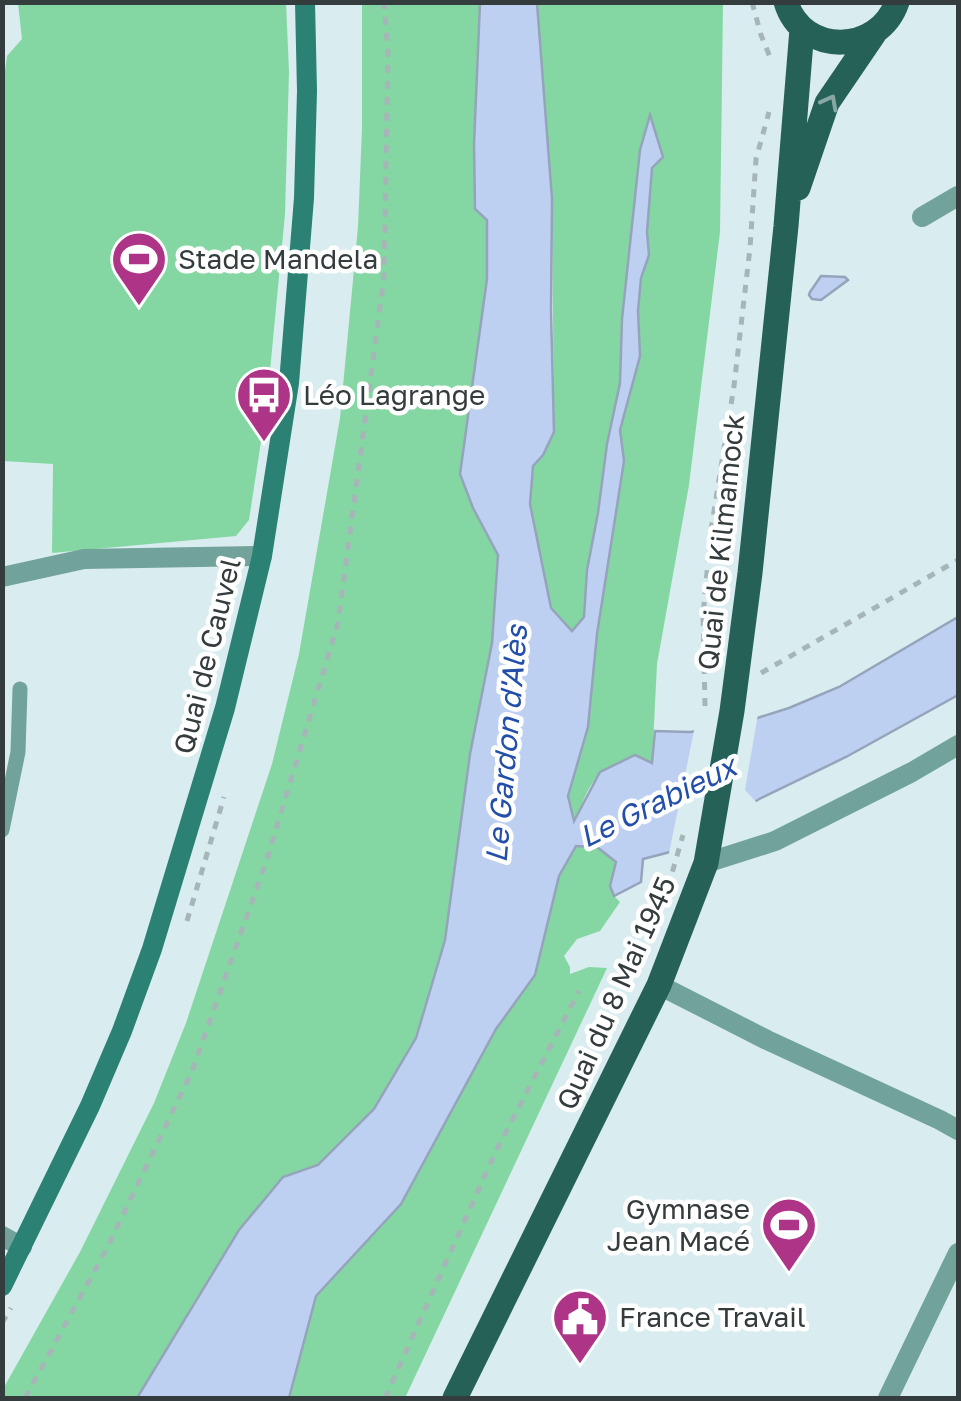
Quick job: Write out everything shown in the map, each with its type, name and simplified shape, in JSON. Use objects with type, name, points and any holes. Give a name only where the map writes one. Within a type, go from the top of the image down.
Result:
[{"type":"main road","points":[[786,2],[788,12],[802,29],[818,39],[837,44],[856,42],[874,34]]},
{"type":"main road","name":"Quai de Kilmamock","points":[[786,226],[827,103],[874,34],[900,6]]},
{"type":"main road","name":"Quai de Kilmamock","points":[[708,852],[750,573],[802,29]]},
{"type":"main road","name":"Quai du 8 Mai 1945","points":[[455,1398],[658,985],[708,852]]},
{"type":"street","name":"Quai de Cauvel","points":[[3,1283],[90,1106],[152,949],[225,708],[262,556],[288,383],[304,198],[305,2]]},
{"type":"street","points":[[922,217],[958,196]]},
{"type":"street","points":[[2,577],[84,558],[262,556]]},
{"type":"street","name":"Quai du 8 Mai 1945","points":[[708,852],[775,841],[958,745]]},
{"type":"street","points":[[658,985],[958,1130]]},
{"type":"street","points":[[2,1236],[22,1247]]},
{"type":"street","points":[[888,1398],[958,1253]]},
{"type":"lane","points":[[2,830],[18,752],[20,689]]},
{"type":"path","points":[[25,1398],[107,1248],[192,1071],[267,859],[338,624],[384,276],[388,51],[384,2]]},
{"type":"path","points":[[752,2],[772,58],[773,74]]},
{"type":"path","points":[[706,721],[702,614],[734,386],[756,160],[770,107]]},
{"type":"path","points":[[733,699],[958,560]]},
{"type":"path","points":[[384,1398],[495,1152],[579,991]]},
{"type":"green space","name":"Stade Mandela","points":[[18,3],[286,3],[289,72],[285,214],[267,402],[249,520],[236,536],[52,553],[53,464],[3,461],[4,78],[7,56],[22,39]]},
{"type":"green space","points":[[362,3],[480,3],[474,144],[487,220],[487,279],[460,474],[498,555],[492,643],[445,940],[416,1038],[374,1109],[318,1165],[283,1177],[239,1230],[137,1398],[3,1398],[3,1389],[80,1252],[154,1103],[186,1023],[272,764],[299,654],[340,418],[358,227]]},
{"type":"green space","points":[[537,3],[723,3],[720,232],[689,485],[657,664],[652,764],[635,755],[601,773],[589,788],[574,823],[568,796],[588,728],[597,634],[624,461],[620,430],[640,356],[638,311],[641,278],[649,255],[652,168],[663,157],[650,117],[640,150],[622,319],[620,383],[587,570],[584,618],[572,632],[551,608],[530,504],[533,466],[554,431],[552,199]]},
{"type":"green space","points":[[576,846],[597,847],[616,862],[614,896],[620,902],[600,931],[577,939],[564,956],[570,974],[589,967],[607,968],[405,1398],[289,1398],[316,1296],[401,1204],[496,1029],[535,975],[559,876]]},
{"type":"water","points":[[480,3],[537,3],[552,199],[554,432],[533,466],[530,504],[551,608],[572,631],[584,617],[587,570],[620,383],[622,319],[640,150],[650,115],[663,157],[652,168],[649,255],[641,278],[638,311],[640,356],[620,430],[624,461],[597,634],[588,727],[568,796],[574,821],[600,772],[635,755],[652,763],[655,731],[722,729],[789,708],[839,687],[958,617],[958,695],[846,757],[761,798],[670,852],[643,859],[641,882],[614,896],[610,886],[616,862],[597,847],[576,846],[559,876],[535,975],[496,1029],[401,1204],[316,1296],[289,1398],[137,1398],[239,1230],[283,1177],[318,1165],[374,1109],[416,1038],[445,940],[470,754],[492,643],[498,555],[460,474],[487,279],[487,220],[475,209]]},
{"type":"water","points":[[821,276],[848,280],[821,300],[812,299],[810,292]]},
{"type":"pier","points":[[758,714],[745,790],[759,805],[668,858],[695,726],[721,724]]},
{"type":"place","name":"Stade Mandela","points":[[139,308]]},
{"type":"place","name":"Léo Lagrange","points":[[264,444]]},
{"type":"place","name":"Gymnase Jean Macé","points":[[789,1274]]},
{"type":"place","name":"France Travail","points":[[580,1366]]},
{"type":"water label","name":"Le Gardon d'Alès","points":[[507,744]]},
{"type":"water label","name":"Le Grabieux","points":[[658,802]]}]
